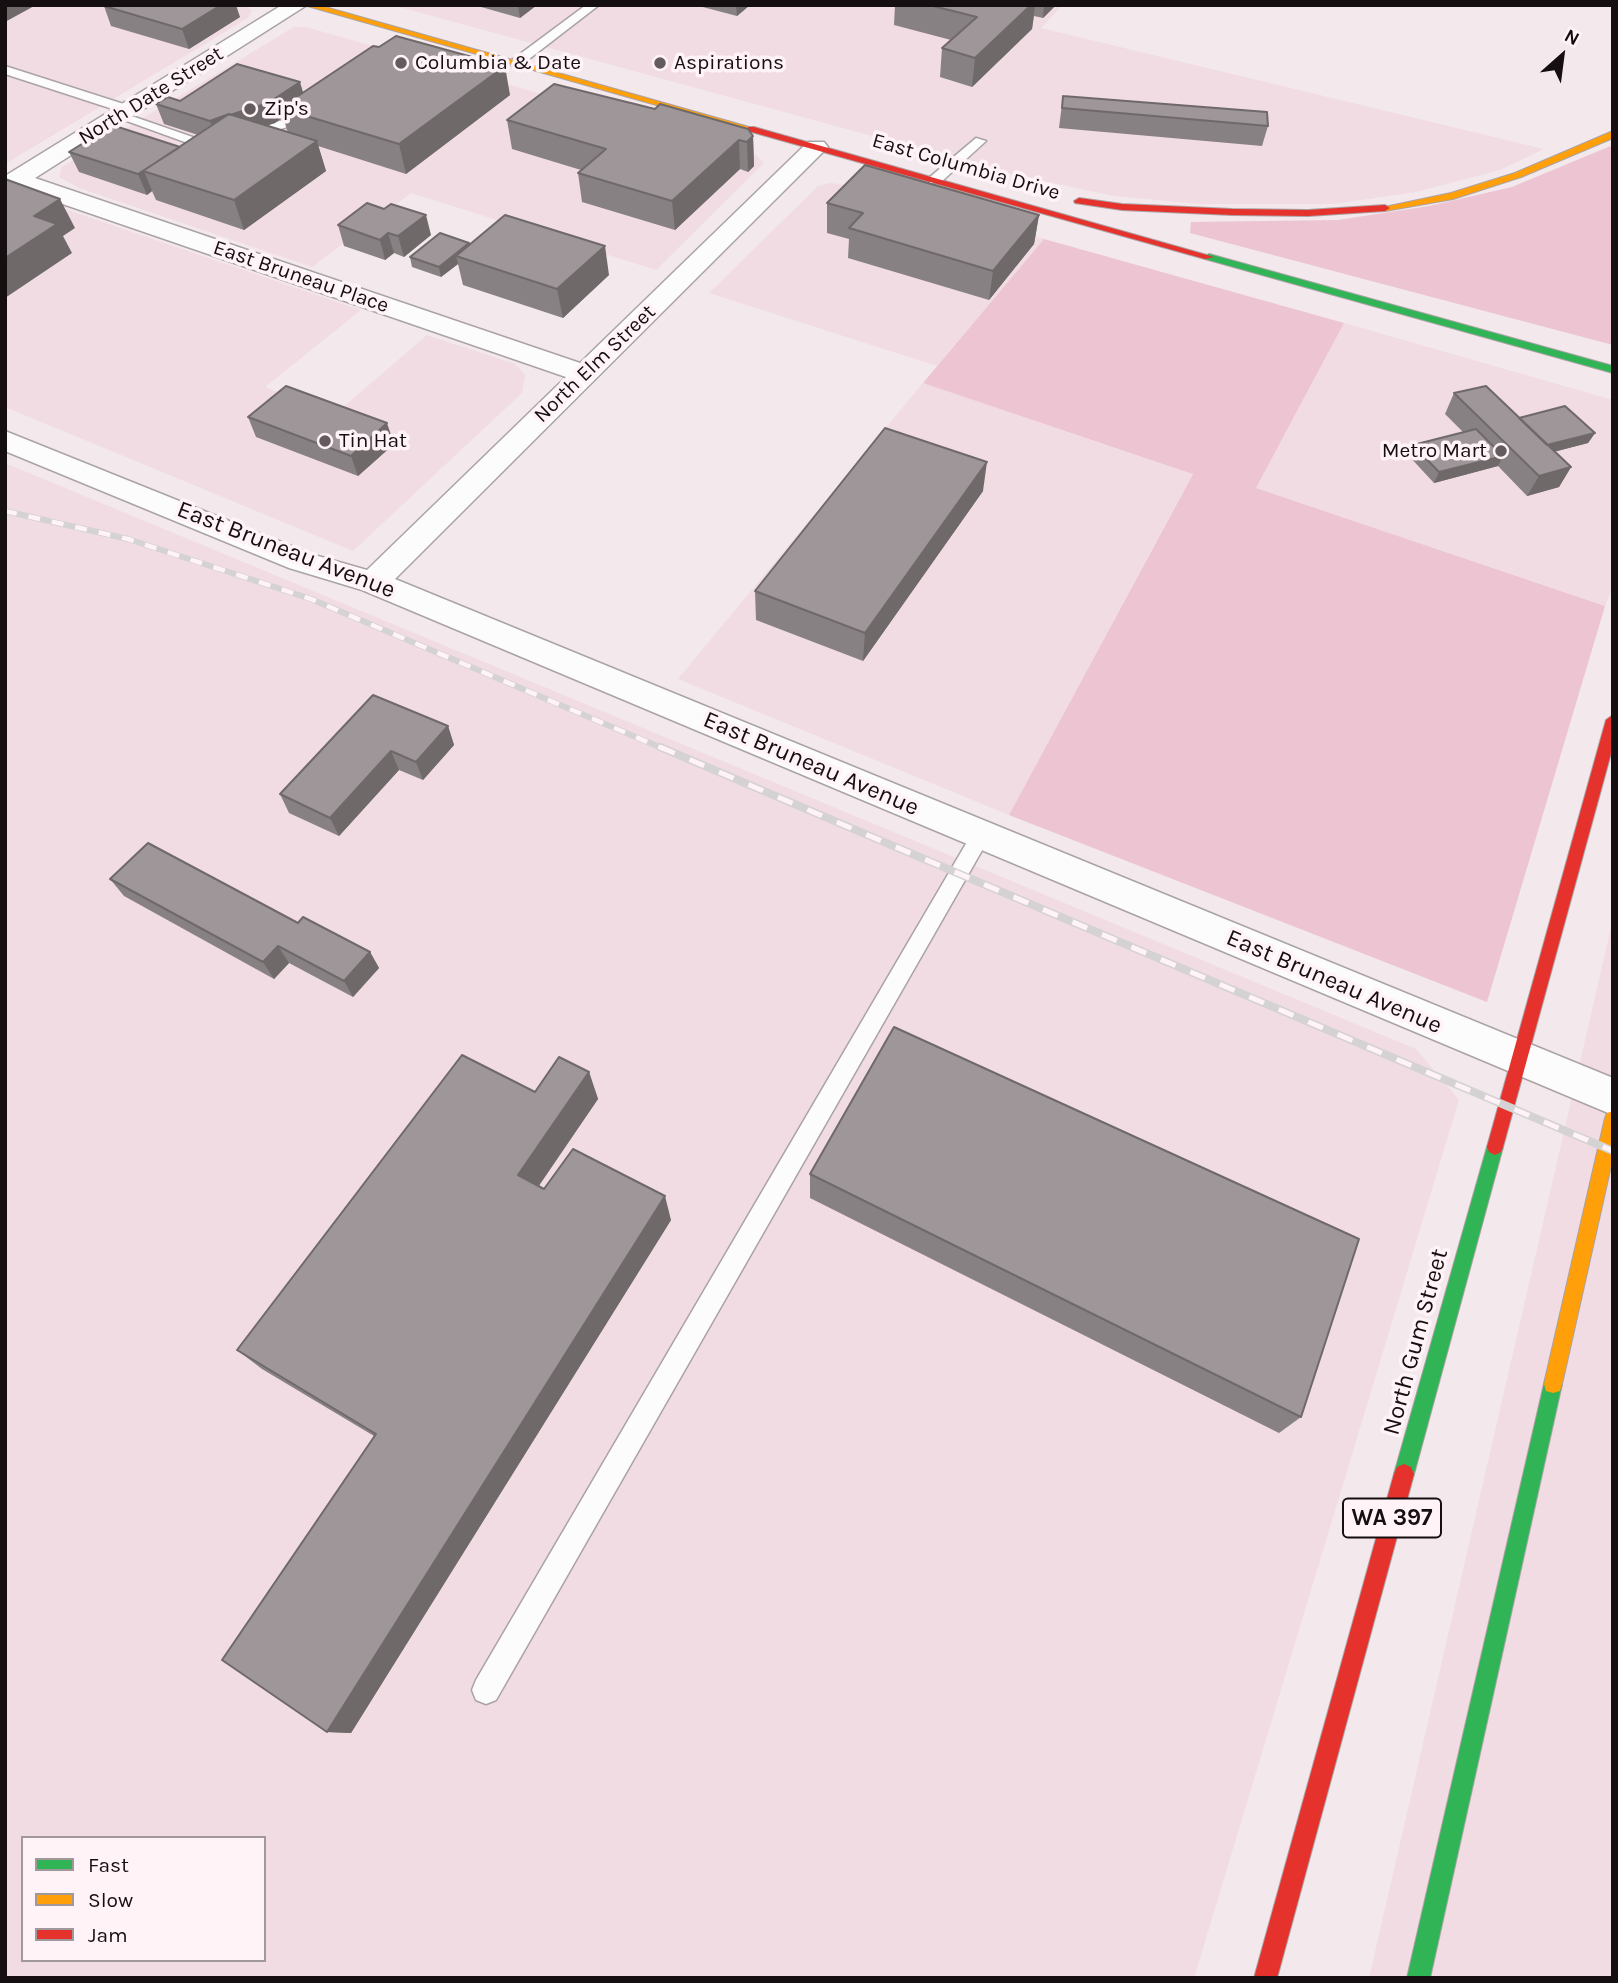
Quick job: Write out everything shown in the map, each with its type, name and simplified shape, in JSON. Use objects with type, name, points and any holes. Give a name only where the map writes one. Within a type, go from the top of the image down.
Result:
[{"type":"main road","name":"East Columbia Drive","points":[[308,5],[1613,370]]},
{"type":"main road","points":[[935,180],[1122,207],[1308,213],[1394,207],[1453,196],[1518,175],[1613,134]]},
{"type":"main road","name":"North Gum Street","points":[[1265,1978],[1613,720]]},
{"type":"main road","points":[[1418,1978],[1613,1118]]},
{"type":"street","name":"North Date Street","points":[[11,183],[297,5]]},
{"type":"street","name":"North Elm Street","points":[[373,582],[816,147]]},
{"type":"street","name":"East Bruneau Place","points":[[11,183],[585,374]]},
{"type":"street","name":"East Bruneau Avenue","points":[[5,440],[300,561],[373,582],[1613,1097]]},
{"type":"lane","points":[[516,63],[594,5]]},
{"type":"lane","points":[[397,47],[415,35]]},
{"type":"lane","points":[[5,70],[207,146],[287,123],[320,100]]},
{"type":"lane","points":[[935,180],[980,141]]},
{"type":"lane","points":[[486,1690],[981,835]]},
{"type":"shaded area","points":[[5,5],[242,5],[252,10],[248,18],[5,164]]},
{"type":"shaded area","points":[[392,5],[1063,5],[1041,28],[1544,149],[1500,170],[1416,192],[1334,204],[1200,204],[1114,196],[1015,175]]},
{"type":"shaded area","points":[[294,27],[306,27],[756,155],[764,163],[656,270],[411,193],[312,267],[79,188],[59,177],[62,167]]},
{"type":"shaded area","points":[[1613,145],[1613,345],[1190,233],[1191,222],[1338,220],[1429,206],[1512,187]]},
{"type":"shaded area","points":[[830,183],[853,186],[1044,239],[937,366],[709,293],[818,186]]},
{"type":"shaded area","points":[[5,201],[53,205],[361,310],[265,387],[334,415],[427,335],[515,364],[525,375],[522,393],[353,551],[5,407]]},
{"type":"shaded area","points":[[1044,239],[1344,323],[1256,488],[1605,606],[1487,1002],[1009,815],[1193,474],[923,383]]},
{"type":"shaded area","points":[[1344,323],[1613,400],[1613,586],[1605,606],[1256,488]]},
{"type":"shaded area","points":[[923,383],[1193,473],[1009,815],[678,679]]},
{"type":"shaded area","points":[[5,463],[1416,1049],[1459,1100],[1194,1978],[5,1978]]},
{"type":"shaded area","points":[[1613,919],[1613,1978],[1369,1978]]},
{"type":"building","points":[[221,5],[182,29],[104,6]]},
{"type":"building","points":[[929,5],[1031,5],[975,58],[942,48],[977,17]]},
{"type":"building","points":[[396,36],[505,66],[399,144],[280,108],[373,46],[379,47]]},
{"type":"building","points":[[237,64],[300,82],[268,103],[210,121],[156,104],[168,97],[180,101]]},
{"type":"building","points":[[554,84],[655,109],[660,104],[748,129],[753,136],[747,142],[739,140],[672,201],[578,173],[606,149],[507,120]]},
{"type":"building","points":[[1063,96],[1267,112],[1268,126],[1062,108]]},
{"type":"building","points":[[229,114],[317,141],[234,200],[143,171]]},
{"type":"building","points":[[112,125],[180,147],[138,174],[69,152]]},
{"type":"building","points":[[865,165],[1039,215],[993,271],[849,228],[863,213],[827,203]]},
{"type":"building","points":[[5,179],[60,199],[34,216],[57,224],[5,258]]},
{"type":"building","points":[[367,203],[384,209],[391,204],[426,215],[398,236],[388,233],[380,240],[338,225]]},
{"type":"building","points":[[505,215],[605,246],[557,289],[456,256]]},
{"type":"building","points":[[440,233],[469,243],[439,267],[410,257]]},
{"type":"building","points":[[286,386],[387,423],[351,456],[248,417]]},
{"type":"building","points":[[1486,386],[1571,467],[1539,476],[1454,393]]},
{"type":"building","points":[[1565,406],[1595,433],[1547,445],[1519,418]]},
{"type":"building","points":[[885,428],[987,462],[865,633],[755,591]]},
{"type":"building","points":[[1476,429],[1503,456],[1439,472],[1413,445]]},
{"type":"building","points":[[373,695],[448,726],[416,762],[391,751],[330,818],[280,794]]},
{"type":"building","points":[[148,843],[298,923],[303,917],[370,952],[344,981],[278,946],[263,962],[110,879]]},
{"type":"building","points":[[894,1027],[1359,1239],[1301,1417],[810,1174]]},
{"type":"building","points":[[462,1055],[535,1092],[559,1057],[589,1072],[518,1175],[544,1189],[573,1149],[665,1196],[327,1732],[222,1660],[376,1434],[237,1350]]},
{"type":"railway","points":[[5,511],[128,539],[311,599],[664,749]]},
{"type":"railway","points":[[660,747],[1613,1151]]},
{"type":"traffic: fast","points":[[1209,257],[1613,370]]},
{"type":"traffic: fast","points":[[1404,1474],[1495,1147]]},
{"type":"traffic: fast","points":[[1418,1978],[1553,1384]]},
{"type":"traffic: slow","points":[[308,5],[751,129]]},
{"type":"traffic: slow","points":[[1385,208],[1453,196],[1518,175],[1613,134]]},
{"type":"traffic: slow","points":[[1553,1384],[1613,1118]]},
{"type":"traffic: jam","points":[[751,129],[1209,257]]},
{"type":"traffic: jam","points":[[1079,201],[1122,207],[1232,212],[1308,213],[1385,208]]},
{"type":"traffic: jam","points":[[1495,1147],[1613,720]]},
{"type":"traffic: jam","points":[[1265,1978],[1404,1474]]},
{"type":"place","name":"Columbia & Date","points":[[401,63]]},
{"type":"place","name":"Aspirations","points":[[660,63]]},
{"type":"place","name":"Zip's","points":[[250,109]]},
{"type":"place","name":"Tin Hat","points":[[325,441]]},
{"type":"place","name":"Metro Mart","points":[[1501,451]]}]
